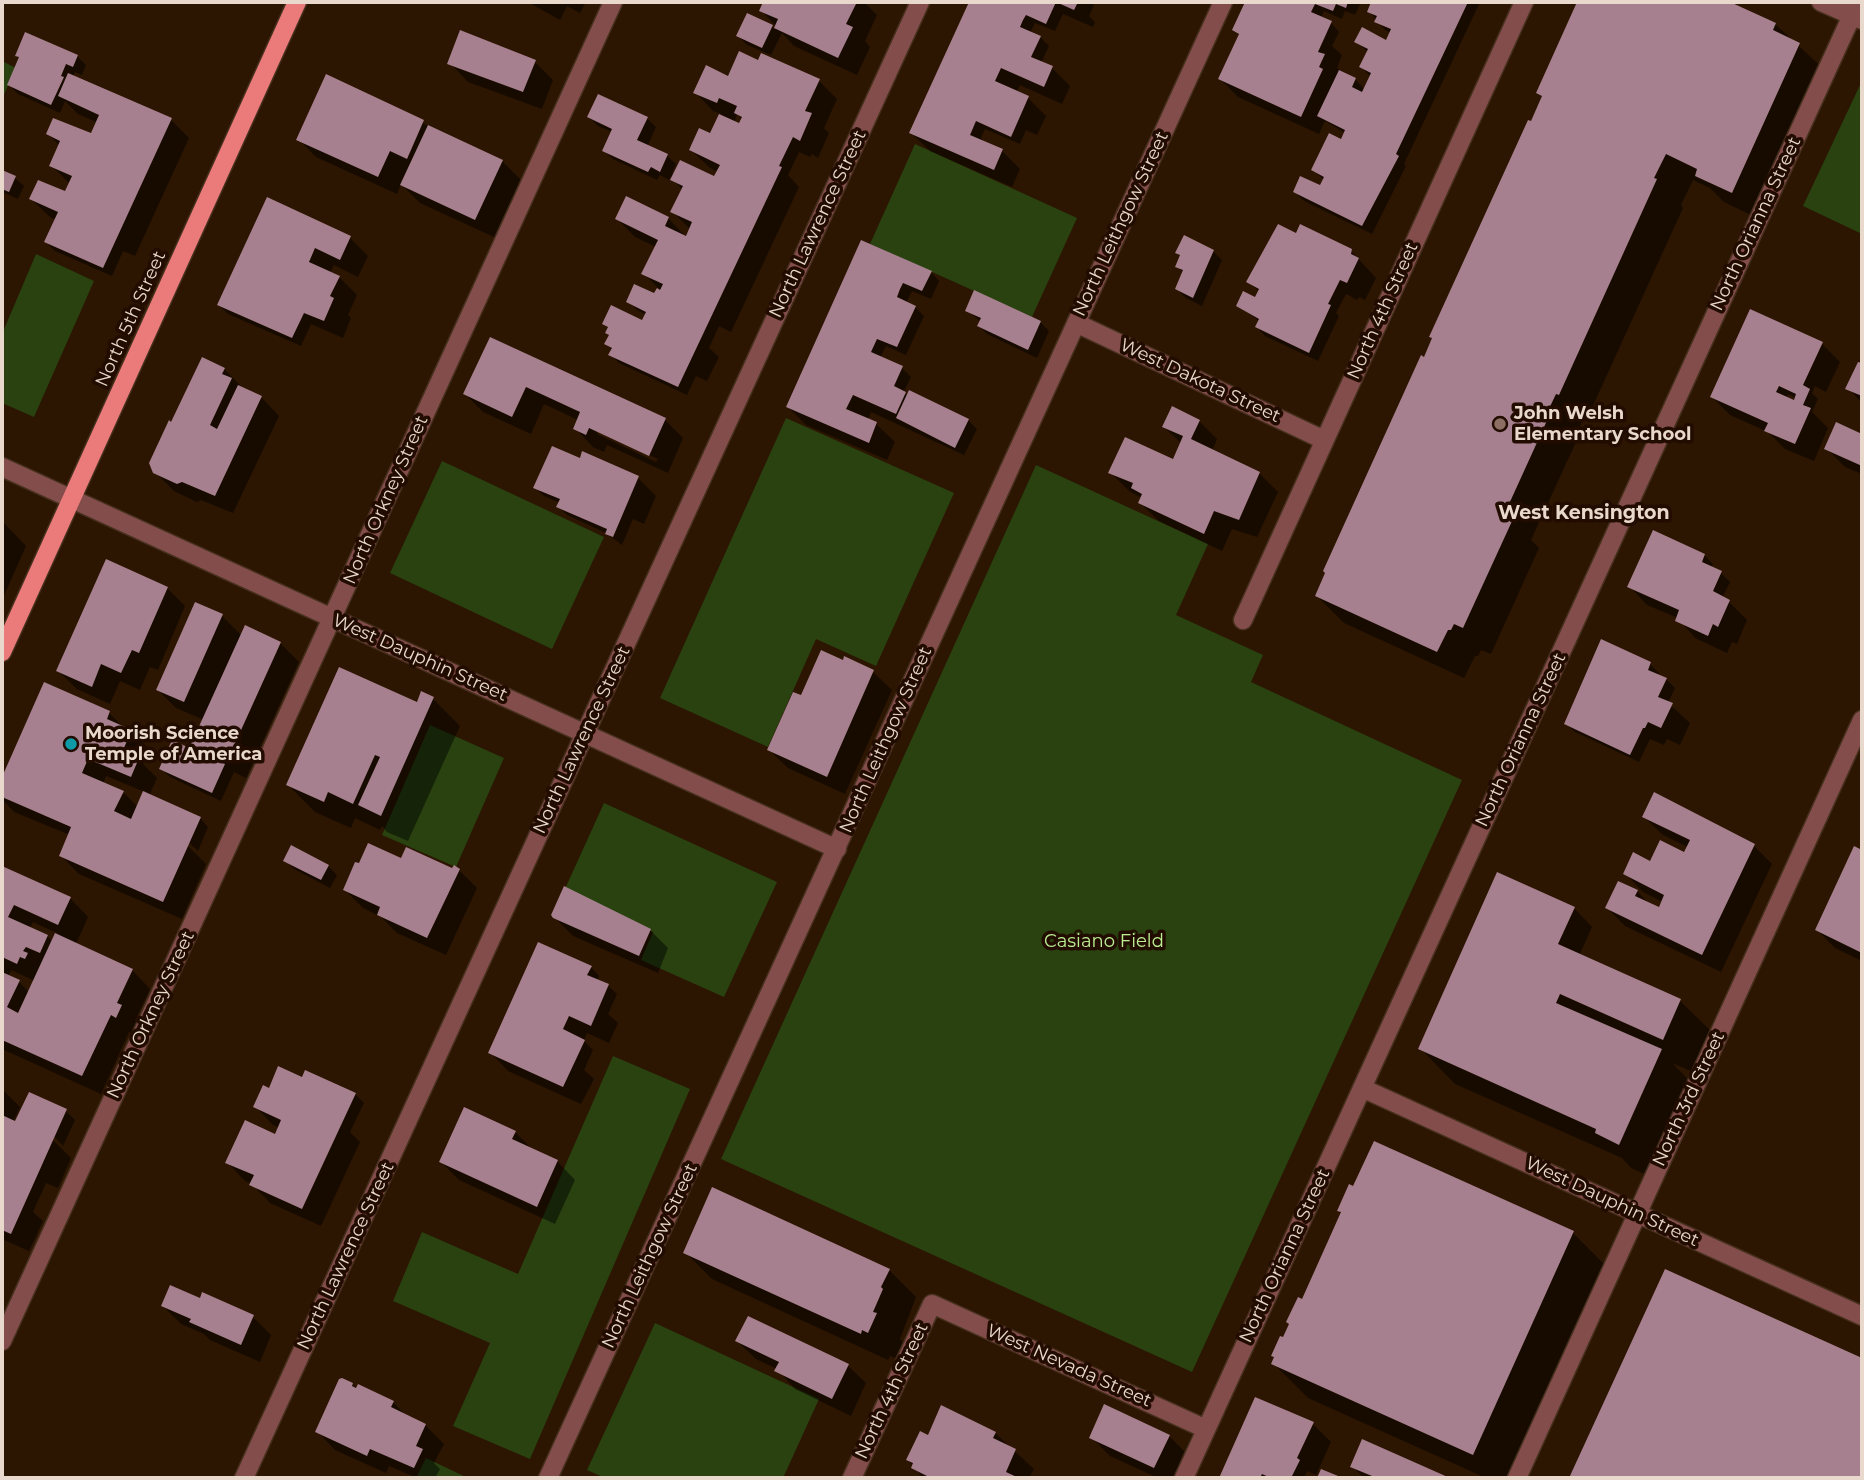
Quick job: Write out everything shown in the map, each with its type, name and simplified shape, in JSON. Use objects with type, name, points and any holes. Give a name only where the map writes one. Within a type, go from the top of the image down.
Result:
[{"type":"main road","name":"North 5th Street","points":[[2,652],[297,2]]},
{"type":"street","name":"North Orkney Street","points":[[2,1341],[612,2]]},
{"type":"street","name":"North Lawrence Street","points":[[244,1478],[920,2]]},
{"type":"street","name":"North Leithgow Street","points":[[548,1478],[1223,2]]},
{"type":"street","name":"North 4th Street","points":[[1243,620],[1524,2]]},
{"type":"street","points":[[1821,2],[1857,13]]},
{"type":"street","name":"North Orianna Street","points":[[1184,1478],[1857,13]]},
{"type":"street","name":"West Dakota Street","points":[[1076,323],[1324,440]]},
{"type":"street","name":"West Dauphin Street","points":[[2,467],[837,849]]},
{"type":"street","name":"North 3rd Street","points":[[1517,1478],[1862,720]]},
{"type":"street","name":"West Dauphin Street","points":[[1362,1088],[1862,1316]]},
{"type":"street","name":"North 4th Street","points":[[852,1478],[932,1304]]},
{"type":"street","name":"West Nevada Street","points":[[932,1304],[1206,1429]]},
{"type":"green space","points":[[2,61],[16,68],[2,99]]},
{"type":"green space","points":[[1862,85],[1862,234],[1803,206]]},
{"type":"green space","points":[[915,144],[1077,218],[1032,317],[870,244]]},
{"type":"green space","points":[[36,254],[94,281],[34,417],[2,403],[2,334]]},
{"type":"green space","points":[[786,418],[954,493],[876,666],[816,639],[768,747],[660,698]]},
{"type":"green space","points":[[442,461],[604,537],[552,649],[390,573]]},
{"type":"green space","name":"Casiano Field","points":[[1036,465],[1208,544],[1176,615],[1263,655],[1251,682],[1462,780],[1192,1372],[721,1159]]},
{"type":"green space","points":[[430,725],[504,758],[456,867],[382,835]]},
{"type":"green space","points":[[604,803],[777,882],[724,997],[641,960],[653,932],[564,891]]},
{"type":"green space","points":[[613,1056],[690,1089],[530,1459],[453,1426],[490,1343],[393,1301],[422,1232],[518,1274]]},
{"type":"green space","points":[[655,1323],[819,1399],[783,1478],[605,1478],[587,1470]]},
{"type":"green space","points":[[426,1458],[468,1478],[416,1478]]},
{"type":"building","points":[[763,2],[857,2],[846,24],[853,27],[838,58],[774,28],[778,19],[759,11]]},
{"type":"building","points":[[969,2],[1056,2],[1046,24],[1026,15],[1020,27],[1041,36],[1031,57],[1053,66],[1044,87],[1001,68],[995,81],[1029,96],[1011,137],[976,121],[970,135],[1003,149],[994,170],[909,133]]},
{"type":"building","points":[[1056,2],[1078,2],[1074,10]]},
{"type":"building","points":[[1245,2],[1348,2],[1346,8],[1336,4],[1333,11],[1315,4],[1311,12],[1332,21],[1318,52],[1325,54],[1319,67],[1323,69],[1301,117],[1218,79],[1239,34],[1232,30]]},
{"type":"building","points":[[1371,2],[1468,2],[1396,154],[1399,156],[1362,226],[1293,192],[1300,176],[1320,185],[1324,177],[1311,170],[1329,133],[1341,139],[1345,130],[1317,116],[1339,70],[1356,78],[1352,87],[1362,92],[1371,73],[1359,67],[1368,49],[1354,42],[1362,27],[1386,40],[1391,29],[1374,22],[1377,16],[1367,12]]},
{"type":"building","name":"John Welsh Elementary School","points":[[1577,2],[1730,2],[1776,23],[1773,30],[1800,43],[1732,193],[1695,176],[1697,169],[1666,154],[1559,395],[1556,394],[1547,413],[1550,414],[1504,515],[1513,519],[1463,628],[1454,624],[1437,652],[1315,596],[1325,573],[1323,571],[1421,355],[1424,357],[1432,338],[1429,337],[1528,120],[1531,121],[1542,96],[1536,93]]},
{"type":"building","points":[[747,13],[773,25],[762,48],[736,36]]},
{"type":"building","points":[[460,30],[536,60],[523,92],[447,64]]},
{"type":"building","points":[[25,32],[78,55],[73,67],[66,64],[61,76],[64,77],[51,105],[7,85],[19,57],[15,56]]},
{"type":"building","points":[[739,51],[758,60],[761,53],[820,79],[805,111],[812,113],[800,141],[793,137],[779,166],[782,167],[678,387],[608,355],[612,348],[604,344],[609,335],[605,333],[608,327],[602,324],[611,305],[642,320],[646,312],[626,302],[634,284],[654,293],[657,288],[660,290],[663,284],[641,274],[658,240],[615,219],[626,196],[669,217],[665,226],[686,236],[692,222],[670,212],[683,186],[670,180],[680,160],[714,176],[720,165],[689,150],[699,128],[710,133],[719,114],[739,123],[742,117],[734,113],[737,106],[719,98],[717,103],[693,93],[706,65],[728,76]]},
{"type":"building","points":[[68,73],[172,118],[103,268],[44,242],[58,212],[29,199],[38,180],[65,191],[72,176],[49,166],[60,141],[46,134],[53,118],[91,133],[99,115],[58,96]]},
{"type":"building","points":[[326,74],[424,120],[407,159],[390,151],[378,177],[296,140]]},
{"type":"building","points":[[598,94],[648,117],[637,140],[668,154],[660,172],[651,167],[648,172],[602,151],[612,129],[587,117]]},
{"type":"building","points":[[428,125],[503,160],[475,220],[400,185]]},
{"type":"building","points":[[2,170],[16,176],[9,192],[2,189]]},
{"type":"building","points":[[267,197],[351,236],[340,260],[315,248],[309,262],[340,276],[330,296],[334,298],[324,321],[304,313],[292,338],[217,305]]},
{"type":"building","points":[[1278,224],[1296,233],[1300,224],[1352,249],[1351,254],[1359,258],[1347,283],[1340,280],[1309,353],[1255,327],[1259,319],[1236,306],[1243,291],[1255,297],[1259,289],[1246,282]]},
{"type":"building","points":[[1184,235],[1214,250],[1193,298],[1175,289],[1183,270],[1175,267],[1180,255],[1175,253]]},
{"type":"building","points":[[861,240],[932,271],[922,291],[903,283],[900,289],[897,297],[916,306],[897,347],[877,339],[871,352],[903,366],[894,386],[906,392],[896,414],[853,395],[846,409],[877,422],[869,443],[786,407]]},
{"type":"building","points":[[974,290],[1041,321],[1028,350],[977,326],[981,318],[965,311]]},
{"type":"building","points":[[1750,309],[1823,342],[1803,385],[1810,389],[1803,405],[1811,408],[1795,444],[1764,431],[1768,423],[1710,397]],"holes":[[[1779,386],[1796,394],[1794,400],[1776,392]]]},
{"type":"building","points":[[490,337],[666,418],[649,456],[589,428],[586,435],[573,429],[580,412],[526,387],[512,417],[463,394]]},
{"type":"building","points":[[202,357],[225,368],[222,374],[232,378],[210,425],[217,429],[238,385],[262,396],[215,496],[153,473],[149,463]]},
{"type":"building","points":[[1858,362],[1862,363],[1862,396],[1845,389]]},
{"type":"building","points":[[909,390],[969,419],[955,448],[896,418]]},
{"type":"building","points":[[1172,406],[1200,420],[1191,439],[1260,472],[1239,520],[1214,511],[1204,534],[1138,503],[1142,494],[1131,488],[1133,483],[1108,473],[1125,437],[1173,459],[1183,436],[1162,427]]},
{"type":"building","points":[[1836,422],[1862,434],[1862,466],[1824,449]]},
{"type":"building","points":[[552,446],[580,458],[582,451],[639,476],[613,537],[605,534],[607,529],[556,507],[560,499],[533,488]]},
{"type":"building","points":[[1653,530],[1705,554],[1702,562],[1722,571],[1713,591],[1730,600],[1718,627],[1713,624],[1708,636],[1675,621],[1679,610],[1627,587]]},
{"type":"building","points":[[106,559],[168,587],[139,653],[132,650],[121,673],[101,664],[92,687],[56,671]]},
{"type":"building","points":[[195,602],[223,614],[184,702],[156,690]]},
{"type":"building","points":[[245,625],[281,642],[227,761],[191,744]]},
{"type":"building","points":[[1601,639],[1651,662],[1648,670],[1667,678],[1658,697],[1673,703],[1661,728],[1648,722],[1630,755],[1564,724]]},
{"type":"building","points":[[821,650],[843,660],[844,656],[874,670],[827,777],[767,750],[793,692],[801,695]]},
{"type":"building","points":[[339,667],[417,702],[421,691],[434,697],[381,816],[358,805],[380,757],[375,755],[353,804],[328,792],[324,802],[286,785]]},
{"type":"building","points":[[44,682],[110,711],[107,719],[132,730],[123,750],[139,758],[131,777],[88,759],[82,773],[124,791],[114,811],[131,819],[143,791],[201,817],[163,902],[59,856],[71,827],[2,797],[2,777]]},
{"type":"building","points":[[172,740],[225,764],[212,793],[159,769]]},
{"type":"building","points":[[1654,792],[1755,844],[1702,955],[1605,908],[1618,881],[1638,890],[1635,896],[1659,907],[1664,895],[1623,874],[1633,852],[1650,861],[1660,840],[1684,852],[1690,840],[1642,817]]},
{"type":"building","points":[[368,843],[401,858],[406,847],[460,869],[427,938],[377,915],[380,907],[343,890],[355,862],[359,863]]},
{"type":"building","points":[[291,845],[329,865],[321,880],[283,861]]},
{"type":"building","points":[[1854,846],[1862,850],[1862,953],[1815,930]]},
{"type":"building","points":[[2,866],[71,897],[58,925],[14,905],[8,917],[48,935],[40,953],[26,947],[23,951],[28,953],[25,959],[20,957],[17,964],[2,957]]},
{"type":"building","points":[[1497,872],[1575,907],[1558,944],[1681,999],[1663,1040],[1560,994],[1556,1003],[1662,1049],[1619,1145],[1595,1133],[1596,1129],[1418,1049]]},
{"type":"building","points":[[564,886],[651,929],[639,956],[553,918],[551,915]]},
{"type":"building","points":[[55,933],[133,969],[117,1003],[122,1005],[116,1018],[111,1015],[82,1076],[2,1040],[2,972],[20,980],[7,1007],[18,1013]]},
{"type":"building","points":[[538,942],[592,966],[587,975],[609,984],[591,1026],[569,1016],[563,1029],[585,1040],[563,1087],[488,1053]]},
{"type":"building","points":[[278,1066],[302,1077],[305,1070],[356,1093],[302,1209],[249,1185],[254,1175],[225,1163],[245,1120],[275,1134],[281,1120],[253,1107],[263,1085],[269,1088]]},
{"type":"building","points":[[29,1092],[67,1109],[11,1234],[2,1230],[2,1115],[15,1121]]},
{"type":"building","points":[[464,1107],[516,1131],[512,1139],[558,1160],[537,1207],[439,1162]]},
{"type":"building","points":[[1374,1141],[1574,1231],[1473,1455],[1271,1364],[1274,1357],[1271,1356],[1280,1336],[1283,1337],[1289,1324],[1286,1322],[1298,1297],[1302,1299],[1341,1212],[1337,1211],[1349,1184],[1353,1186]]},
{"type":"building","points":[[712,1187],[890,1269],[881,1287],[883,1289],[873,1312],[877,1313],[868,1333],[862,1330],[861,1334],[683,1253]]},
{"type":"building","points":[[1665,1269],[1862,1358],[1862,1478],[1569,1478]]},
{"type":"building","points":[[170,1285],[200,1298],[202,1292],[254,1315],[241,1345],[189,1322],[191,1319],[161,1306]]},
{"type":"building","points":[[748,1316],[849,1364],[832,1399],[774,1371],[779,1362],[735,1341]]},
{"type":"building","points":[[339,1379],[353,1383],[352,1386],[356,1388],[358,1384],[394,1401],[391,1407],[426,1424],[416,1446],[423,1449],[414,1468],[370,1449],[367,1456],[315,1432]]},
{"type":"building","points":[[1255,1397],[1314,1422],[1297,1458],[1300,1460],[1291,1478],[1271,1478],[1262,1474],[1260,1478],[1219,1478]]},
{"type":"building","points":[[1104,1404],[1170,1435],[1154,1468],[1089,1438]]},
{"type":"building","points":[[941,1405],[996,1432],[993,1438],[1016,1449],[1006,1472],[1019,1478],[931,1478],[911,1468],[913,1463],[906,1460],[920,1431],[928,1435]]},
{"type":"building","points":[[1362,1439],[1450,1478],[1377,1478],[1350,1467]]},
{"type":"building","points":[[1321,1469],[1343,1478],[1317,1478]]},
{"type":"place","name":"John Welsh Elementary School","points":[[1500,424]]},
{"type":"place","name":"Moorish Science Temple of America","points":[[71,744]]},
{"type":"district","name":"West Kensington","points":[[1584,513]]}]
